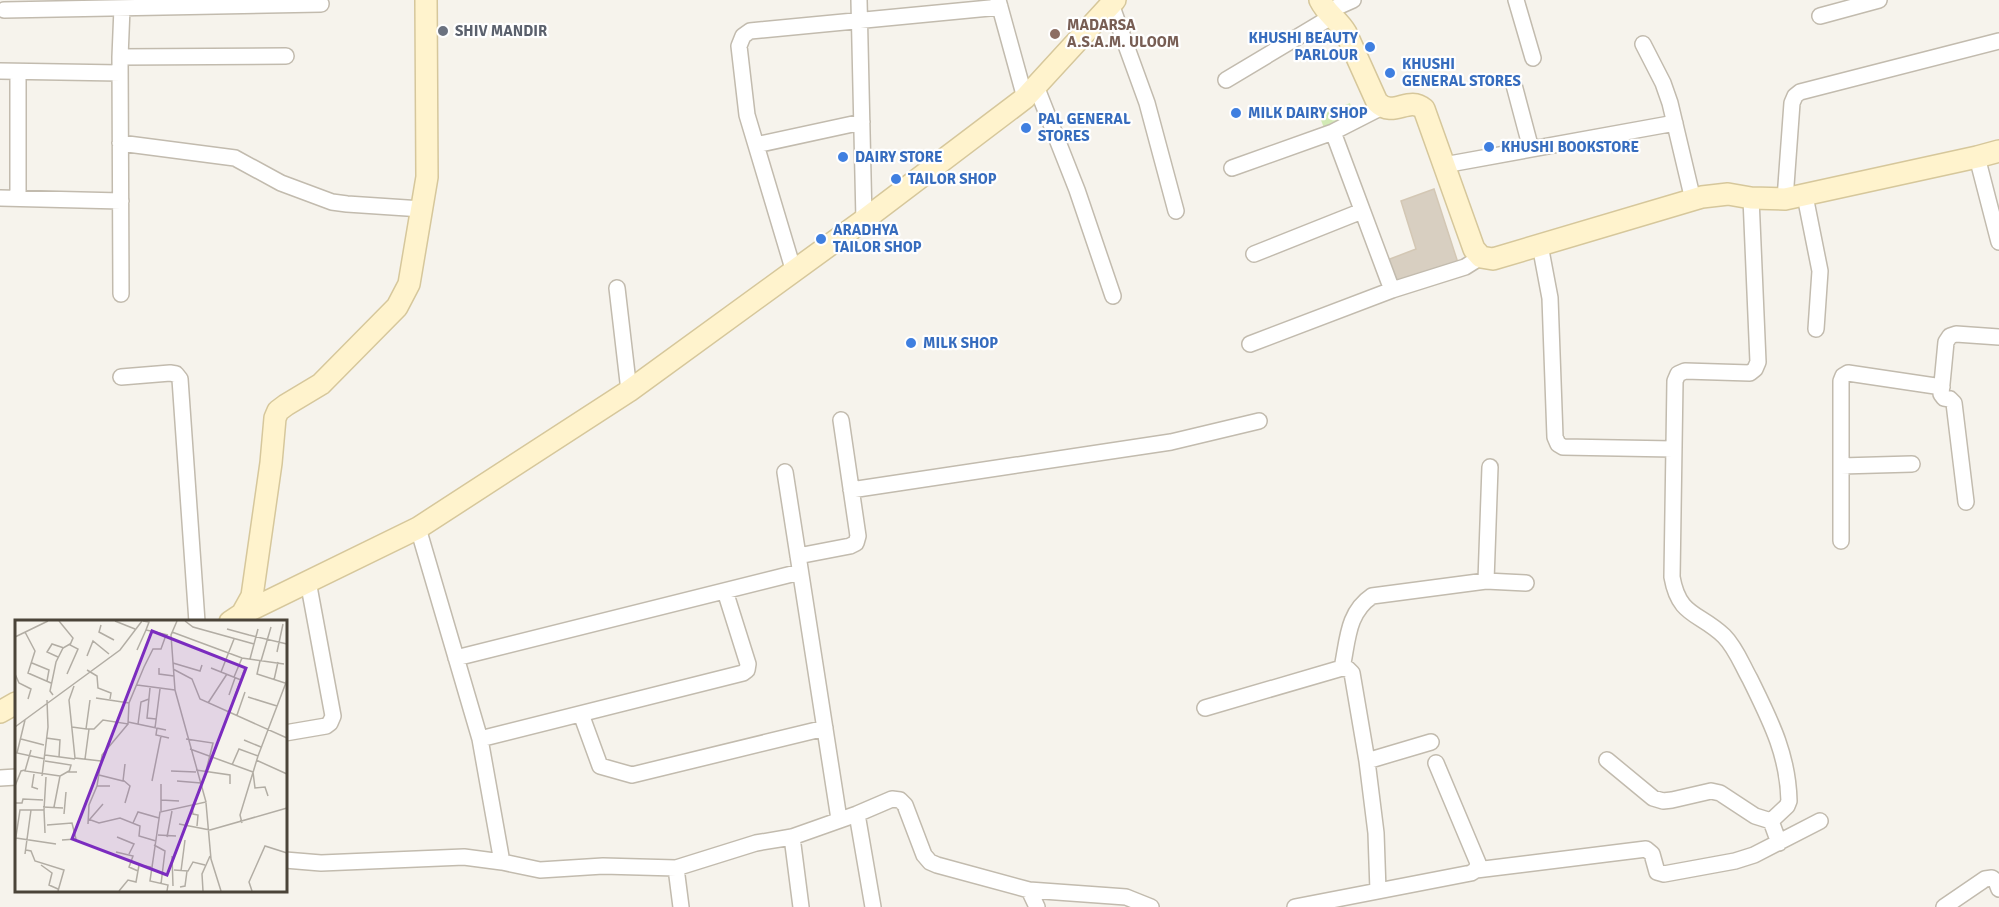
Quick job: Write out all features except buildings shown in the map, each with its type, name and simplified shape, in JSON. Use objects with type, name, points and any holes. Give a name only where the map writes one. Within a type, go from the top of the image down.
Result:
[{"type":"street","points":[[236,618],[252,596],[271,463],[274,418],[278,411],[286,405],[321,384],[397,307],[409,284],[427,177],[426,0]]},
{"type":"street","points":[[859,0],[864,220]]},
{"type":"street","points":[[1226,80],[1326,10],[1353,0]]},
{"type":"street","points":[[1516,0],[1533,58]]},
{"type":"street","points":[[1820,16],[1879,0]]},
{"type":"street","points":[[236,618],[418,528],[629,390],[794,272],[1031,92],[1113,2],[1148,103],[1176,211]]},
{"type":"street","points":[[4,10],[321,4]]},
{"type":"street","points":[[794,272],[747,115],[740,46],[743,36],[750,31],[860,21],[999,4],[1031,92],[1077,189],[1113,296]]},
{"type":"street","points":[[121,294],[120,65],[122,8]]},
{"type":"street","points":[[1326,10],[1346,33],[1377,102],[1389,110],[1412,104],[1419,104],[1424,109],[1474,249],[1481,257],[1492,259],[1693,200],[1728,194],[1751,198],[1795,197],[1999,151]]},
{"type":"street","points":[[1816,329],[1820,271],[1795,197],[1792,103],[1795,96],[1800,92],[1999,41]]},
{"type":"street","points":[[1643,44],[1663,83],[1693,200]]},
{"type":"street","points":[[0,72],[286,56]]},
{"type":"street","points":[[18,72],[18,198]]},
{"type":"street","points":[[1514,85],[1531,149]]},
{"type":"street","points":[[1232,168],[1333,132],[1382,107]]},
{"type":"street","points":[[756,145],[862,122]]},
{"type":"street","points":[[1444,165],[1675,123]]},
{"type":"street","points":[[1333,132],[1392,291]]},
{"type":"street","points":[[120,143],[235,158],[281,183],[332,202],[422,209]]},
{"type":"street","points":[[1977,157],[1999,242]]},
{"type":"street","points":[[0,198],[121,201]]},
{"type":"street","points":[[1751,198],[1758,362],[1750,373],[1685,371],[1678,374],[1673,449],[1671,577],[1685,608],[1731,644],[1778,737],[1789,801],[1787,806],[1771,821]]},
{"type":"street","points":[[1254,254],[1362,211]]},
{"type":"street","points":[[1540,245],[1550,298],[1557,444],[1563,447],[1673,449]]},
{"type":"street","points":[[1250,344],[1392,291],[1465,267],[1481,257]]},
{"type":"street","points":[[617,288],[629,390]]},
{"type":"street","points":[[1966,502],[1954,403],[1953,400],[1942,396],[1946,342],[1950,336],[1956,334],[1999,337]]},
{"type":"street","points":[[122,376],[170,373],[176,374],[180,379],[197,620]]},
{"type":"street","points":[[1841,541],[1841,381],[1844,376],[1848,373],[1942,387]]},
{"type":"street","points":[[798,556],[856,543],[858,536],[841,420]]},
{"type":"street","points":[[851,490],[1171,442],[1259,421]]},
{"type":"street","points":[[1841,466],[1912,464]]},
{"type":"street","points":[[1486,581],[1490,467]]},
{"type":"street","points":[[785,472],[839,819]]},
{"type":"street","points":[[418,528],[480,738],[502,862]]},
{"type":"street","points":[[456,658],[800,572]]},
{"type":"street","points":[[286,733],[326,726],[333,716],[308,581]]},
{"type":"street","points":[[1342,668],[1352,619],[1364,602],[1372,596],[1486,581],[1526,583]]},
{"type":"street","points":[[480,738],[743,673],[747,670],[748,664],[725,591]]},
{"type":"street","points":[[1205,708],[1342,668],[1352,673],[1376,833],[1378,891]]},
{"type":"street","points":[[0,712],[15,704]]},
{"type":"street","points":[[581,714],[600,766],[632,775],[825,728]]},
{"type":"street","points":[[1367,761],[1431,742]]},
{"type":"street","points":[[1607,760],[1653,798],[1663,801],[1672,800],[1711,791],[1720,793],[1755,816],[1771,821]]},
{"type":"street","points":[[1436,763],[1478,863],[1476,870]]},
{"type":"street","points":[[0,778],[15,777]]},
{"type":"street","points":[[286,860],[321,863],[464,857],[540,870],[603,866],[676,868],[756,843],[792,837],[892,799],[900,800],[905,805],[924,855],[930,862],[1029,890],[1126,897],[1151,907]]},
{"type":"street","points":[[857,814],[873,907]]},
{"type":"street","points":[[1771,821],[1779,843]]},
{"type":"street","points":[[1295,907],[1471,873],[1476,870],[1646,849],[1652,854],[1657,872],[1664,874],[1735,861],[1754,855],[1820,821]]},
{"type":"street","points":[[792,837],[801,907]]},
{"type":"street","points":[[676,868],[681,907]]},
{"type":"street","points":[[1944,907],[1985,879],[1992,878],[1999,889]]},
{"type":"street","points":[[1029,890],[1037,907]]},
{"type":"green space","points":[[1350,103],[1354,115],[1324,128],[1319,115]]},
{"type":"place","name":"SHIV MANDIR","points":[[443,31]]},
{"type":"place","name":"MADARSA A.S.A.M. ULOOM","points":[[1055,34]]},
{"type":"place","name":"KHUSHI BEAUTY PARLOUR","points":[[1370,47]]},
{"type":"place","name":"KHUSHI GENERAL STORES","points":[[1390,73]]},
{"type":"place","name":"MILK DAIRY SHOP","points":[[1236,113]]},
{"type":"place","name":"PAL GENERAL STORES","points":[[1026,128]]},
{"type":"place","name":"KHUSHI BOOKSTORE","points":[[1489,147]]},
{"type":"place","name":"DAIRY STORE","points":[[843,157]]},
{"type":"place","name":"TAILOR SHOP","points":[[896,179]]},
{"type":"place","name":"ARADHYA TAILOR SHOP","points":[[821,239]]},
{"type":"place","name":"MILK SHOP","points":[[911,343]]}]
